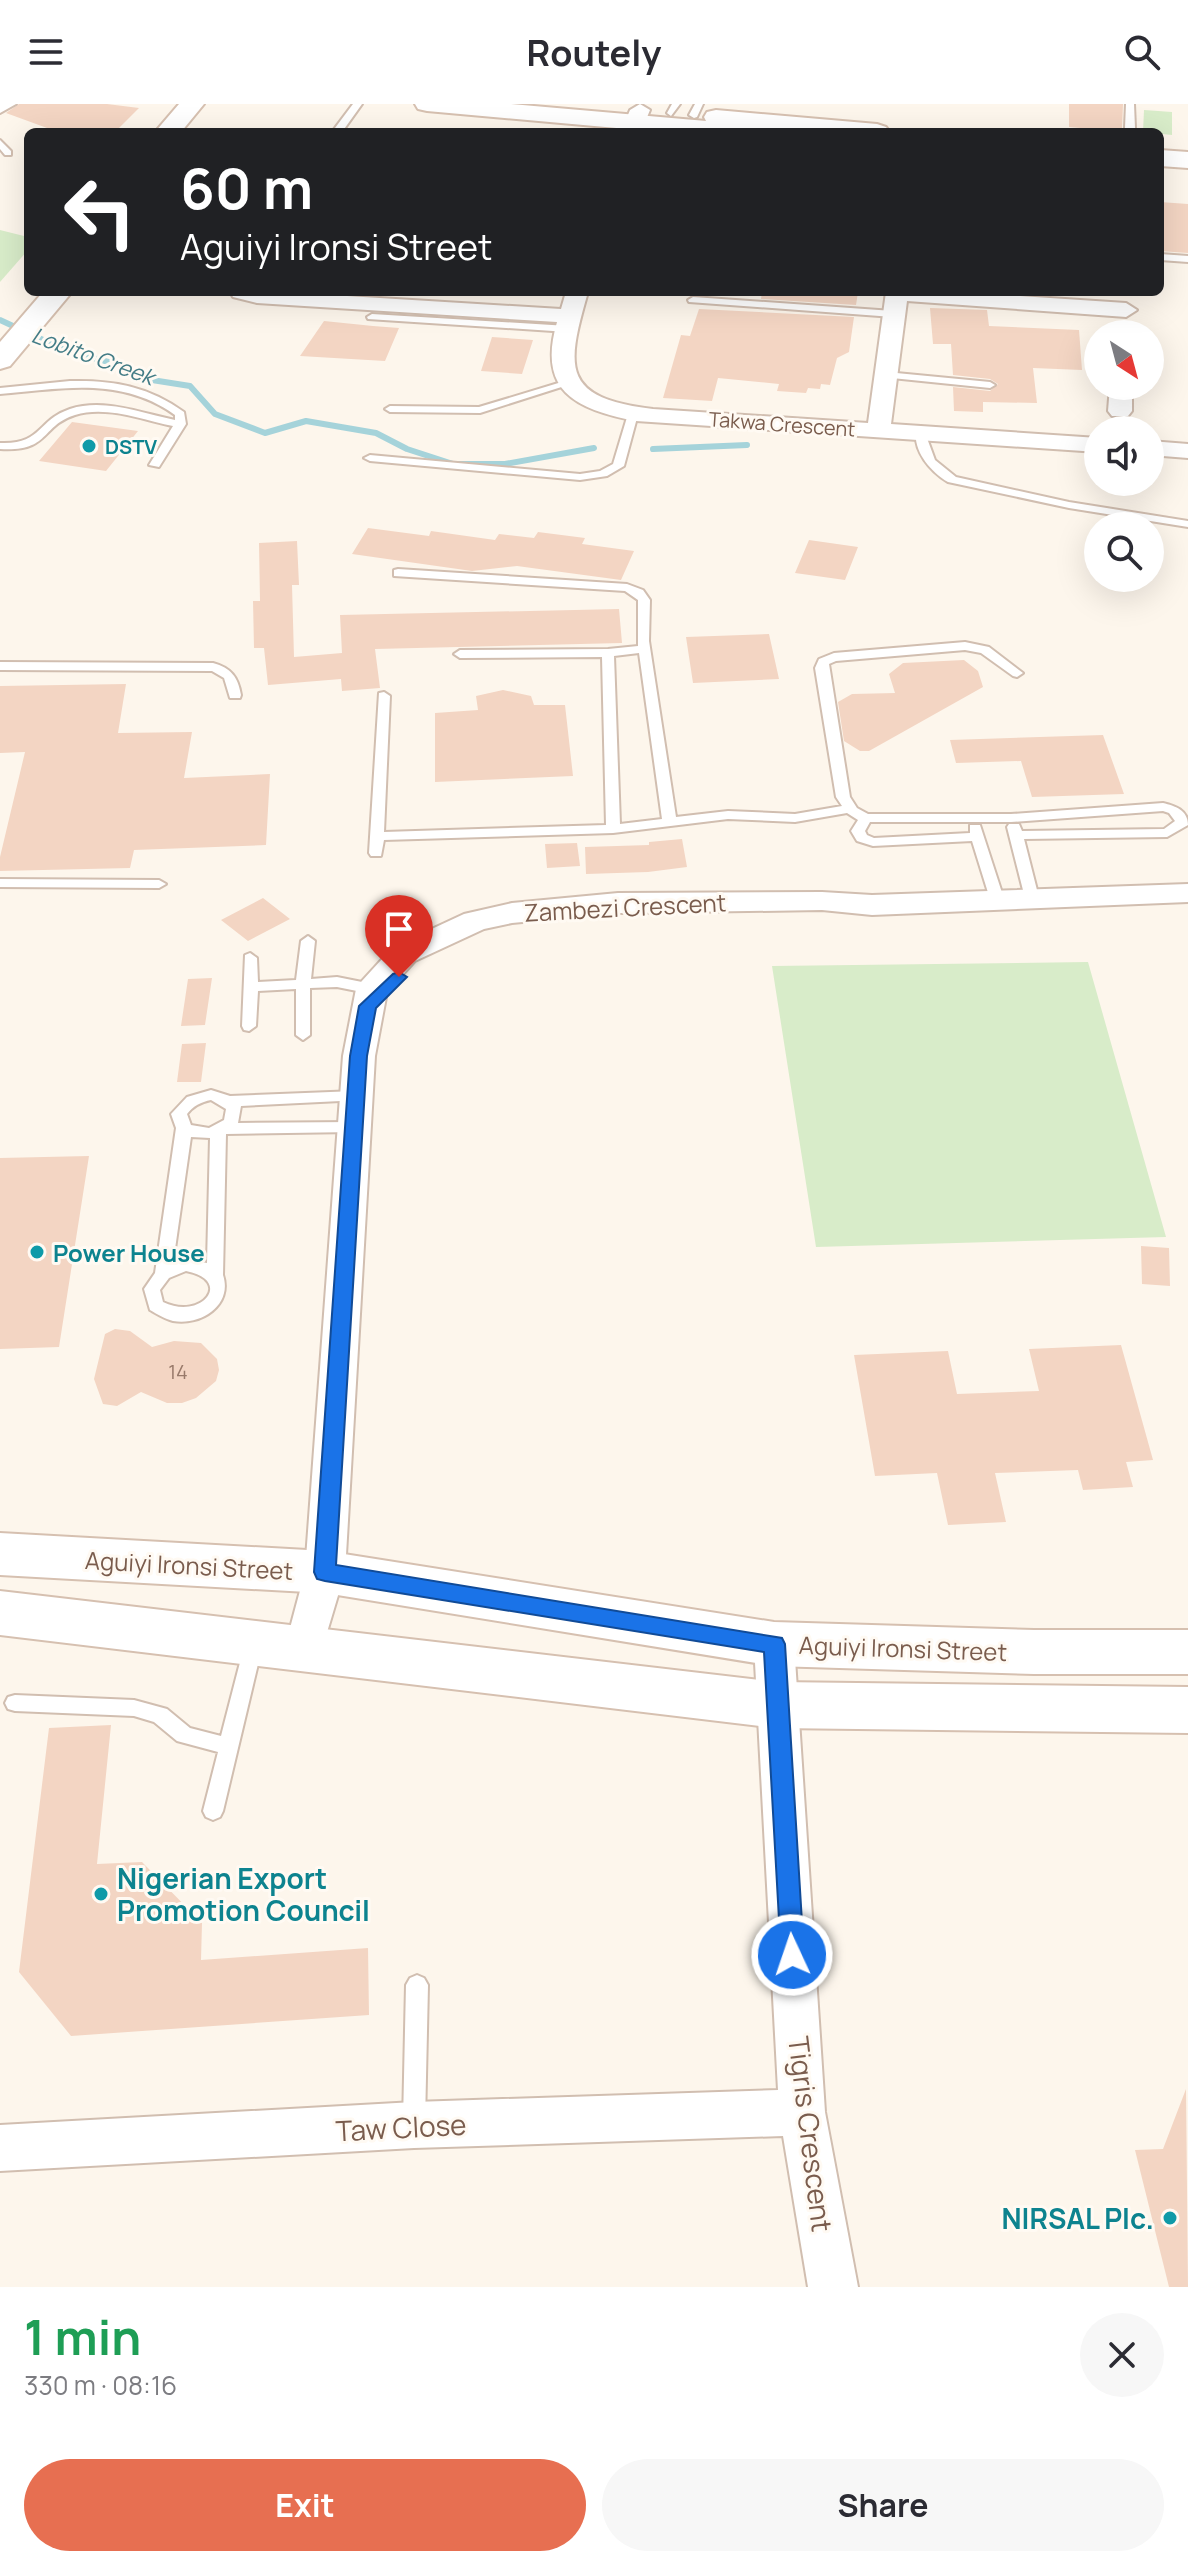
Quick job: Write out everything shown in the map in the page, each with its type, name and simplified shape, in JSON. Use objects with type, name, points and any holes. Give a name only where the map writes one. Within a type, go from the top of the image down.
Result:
[{"type":"main road","points":[[427,104],[702,128]]},
{"type":"main road","points":[[565,104],[635,122],[685,109],[844,128]]},
{"type":"main road","points":[[176,128],[200,116]]},
{"type":"main road","points":[[1164,158],[1188,160]]},
{"type":"main road","points":[[1164,169],[1188,172]]},
{"type":"main road","points":[[0,325],[25,296]]},
{"type":"main road","points":[[0,360],[55,296]]},
{"type":"main road","name":"Aguiyi Ironsi Street","points":[[0,1554],[325,1572],[774,1644],[1034,1652],[1188,1652]]},
{"type":"main road","points":[[0,1613],[777,1705],[1188,1710]]},
{"type":"street","points":[[0,107],[7,104]]},
{"type":"street","points":[[254,296],[569,323]]},
{"type":"street","points":[[569,383],[561,359],[576,296]]},
{"type":"street","points":[[879,430],[895,300],[1127,301]]},
{"type":"street","name":"Takwa Crescent","points":[[569,383],[582,396],[594,402],[633,414],[1084,444]]},
{"type":"street","points":[[1120,400],[1120,411]]},
{"type":"street","points":[[1164,449],[1188,451]]},
{"type":"street","name":"Zambezi Crescent","points":[[370,998],[428,958],[472,939],[508,929],[622,921],[824,916],[872,905],[1188,893]]},
{"type":"street","points":[[305,1647],[325,1572],[359,1056],[370,998]]},
{"type":"street","name":"Tigris Crescent","points":[[774,1644],[802,2112],[833,2287]]},
{"type":"street","name":"Taw Close","points":[[0,2148],[414,2125],[802,2112]]},
{"type":"lane","points":[[340,128],[358,104]]},
{"type":"lane","points":[[1119,104],[1124,127],[1130,104]]},
{"type":"lane","points":[[0,143],[8,153]]},
{"type":"lane","points":[[1164,257],[1188,259]]},
{"type":"lane","points":[[693,300],[895,300]]},
{"type":"lane","points":[[372,317],[569,323]]},
{"type":"lane","points":[[886,375],[990,385]]},
{"type":"lane","points":[[390,409],[480,410],[569,383]]},
{"type":"lane","points":[[0,391],[62,384],[102,384],[170,404],[180,414],[180,424],[155,465]]},
{"type":"lane","points":[[0,446],[33,444],[55,422],[72,412],[92,409],[180,424]]},
{"type":"lane","points":[[370,458],[580,477],[603,474],[618,466],[633,414]]},
{"type":"lane","points":[[920,432],[922,447],[937,472],[952,480],[1069,505],[1188,524]]},
{"type":"lane","points":[[398,573],[627,588],[639,593],[644,600],[645,649],[670,824]]},
{"type":"lane","points":[[1016,835],[1167,833],[1183,822],[1174,810],[1163,807],[1011,818],[866,818],[849,809],[843,797],[821,668],[823,662],[834,657],[965,646],[985,650],[1017,673]]},
{"type":"lane","points":[[460,654],[608,653],[645,649]]},
{"type":"lane","points":[[608,653],[613,829]]},
{"type":"lane","points":[[0,666],[213,667],[225,671],[232,678],[235,695]]},
{"type":"lane","points":[[376,853],[384,696]]},
{"type":"lane","points":[[378,836],[613,829],[728,815],[795,818],[849,809]]},
{"type":"lane","points":[[866,818],[858,831],[862,838],[873,842],[978,837]]},
{"type":"lane","points":[[1011,818],[1032,898]]},
{"type":"lane","points":[[972,819],[997,899]]},
{"type":"lane","points":[[0,883],[159,884]]},
{"type":"lane","points":[[303,1035],[303,984],[308,941]]},
{"type":"lane","points":[[249,1026],[250,958]]},
{"type":"lane","points":[[251,987],[337,982],[370,998]]},
{"type":"lane","points":[[163,1274],[184,1128],[179,1114],[190,1100],[211,1095],[229,1101],[355,1111]]},
{"type":"lane","points":[[215,1275],[207,1269],[185,1265],[163,1274],[156,1281],[152,1298],[156,1306],[174,1316],[198,1313],[208,1308],[220,1291],[215,1275],[221,1130],[235,1115],[229,1101]]},
{"type":"lane","points":[[184,1128],[203,1134],[355,1111]]},
{"type":"lane","points":[[213,1811],[253,1645]]},
{"type":"lane","points":[[15,1703],[134,1708],[160,1715],[184,1735],[230,1747]]},
{"type":"lane","points":[[414,2125],[417,1985]]},
{"type":"green space","points":[[1144,110],[1172,112],[1172,135],[1164,134],[1164,128],[1143,128]]},
{"type":"green space","points":[[0,230],[24,236],[24,255],[0,282]]},
{"type":"green space","points":[[1088,962],[1166,1237],[816,1247],[772,966]]},
{"type":"building","points":[[19,104],[107,104],[139,108],[119,128],[47,128],[6,113]]},
{"type":"building","points":[[1069,104],[1123,104],[1122,128],[1069,127]]},
{"type":"building","points":[[1164,202],[1188,204],[1188,253],[1164,251]]},
{"type":"building","points":[[761,296],[857,296],[856,305],[761,299]]},
{"type":"building","points":[[930,308],[987,310],[989,326],[1079,330],[1082,370],[1033,368],[1037,403],[983,402],[983,412],[954,411],[953,387],[990,391],[998,384],[990,379],[953,375],[951,344],[933,344]]},
{"type":"building","points":[[699,309],[854,317],[849,352],[837,358],[830,385],[821,384],[820,389],[808,388],[806,393],[777,391],[779,384],[718,378],[712,401],[663,398],[681,335],[690,336]]},
{"type":"building","points":[[324,321],[399,328],[385,361],[300,356]]},
{"type":"building","points":[[492,337],[533,340],[522,374],[481,371]]},
{"type":"building","name":"DSTV","points":[[72,422],[138,431],[106,471],[39,461]]},
{"type":"building","points":[[368,528],[429,536],[431,531],[495,540],[499,534],[534,538],[538,532],[585,538],[582,544],[634,551],[621,580],[517,566],[472,571],[352,554]]},
{"type":"building","points":[[809,540],[858,547],[845,580],[795,573]]},
{"type":"building","points":[[297,541],[299,585],[292,585],[294,657],[342,653],[340,615],[619,609],[622,643],[375,649],[380,688],[342,691],[341,679],[268,685],[264,648],[254,648],[253,601],[260,601],[259,543]]},
{"type":"building","points":[[769,634],[779,679],[693,683],[686,637]]},
{"type":"building","points":[[964,660],[978,671],[983,687],[869,751],[860,751],[844,741],[838,702],[852,694],[895,693],[889,674],[903,663]]},
{"type":"building","points":[[126,684],[118,733],[192,732],[184,778],[270,774],[266,845],[134,850],[130,868],[0,871],[0,857],[25,752],[0,753],[0,686]]},
{"type":"building","points":[[503,690],[531,696],[534,705],[565,705],[573,776],[435,782],[435,713],[478,710],[476,696]]},
{"type":"building","points":[[1103,735],[1124,794],[1032,797],[1021,761],[956,763],[950,740]]},
{"type":"building","points":[[682,839],[687,867],[586,874],[585,847],[649,845],[649,842]]},
{"type":"building","points":[[577,843],[580,866],[547,868],[545,844]]},
{"type":"building","points":[[263,898],[290,919],[248,941],[221,920]]},
{"type":"building","points":[[212,978],[205,1025],[181,1026],[188,979]]},
{"type":"building","points":[[206,1043],[201,1082],[177,1082],[182,1044]]},
{"type":"building","name":"Power House","points":[[89,1156],[59,1347],[0,1349],[0,1158]]},
{"type":"building","points":[[1141,1246],[1169,1248],[1170,1286],[1142,1284]]},
{"type":"building","points":[[115,1329],[130,1331],[152,1347],[174,1341],[201,1343],[217,1359],[219,1370],[216,1381],[196,1398],[182,1403],[167,1403],[141,1392],[117,1406],[103,1404],[94,1379],[105,1334]]},
{"type":"building","points":[[1121,1345],[1153,1460],[1126,1462],[1133,1487],[1083,1490],[1078,1470],[995,1473],[1006,1522],[948,1525],[937,1473],[875,1476],[854,1355],[948,1351],[957,1394],[1039,1391],[1029,1349]]},
{"type":"building","name":"Nigerian Export Promotion Council","points":[[111,1725],[97,1864],[142,1862],[202,1923],[201,1960],[368,1948],[369,2015],[71,2036],[19,1972],[49,1728]]},
{"type":"building","name":"NIRSAL Plc.","points":[[1186,2089],[1188,2287],[1169,2287],[1135,2150],[1163,2149]]},
{"type":"waterway","name":"Lobito Creek","points":[[0,320],[67,351],[112,363],[152,380],[190,386],[215,414],[265,433],[306,421],[376,433],[407,449],[453,464],[505,464],[594,448]]},
{"type":"waterway","name":"Lobito Creek","points":[[653,449],[747,445]]},
{"type":"place","name":"DSTV","points":[[89,446]]},
{"type":"place","name":"Power House","points":[[37,1252]]},
{"type":"place","name":"Nigerian Export Promotion Council","points":[[101,1894]]},
{"type":"place","name":"NIRSAL Plc.","points":[[1170,2218]]},
{"type":"route","points":[[399,977],[368,1006],[359,1056],[325,1572],[774,1644],[792,1955]]}]
